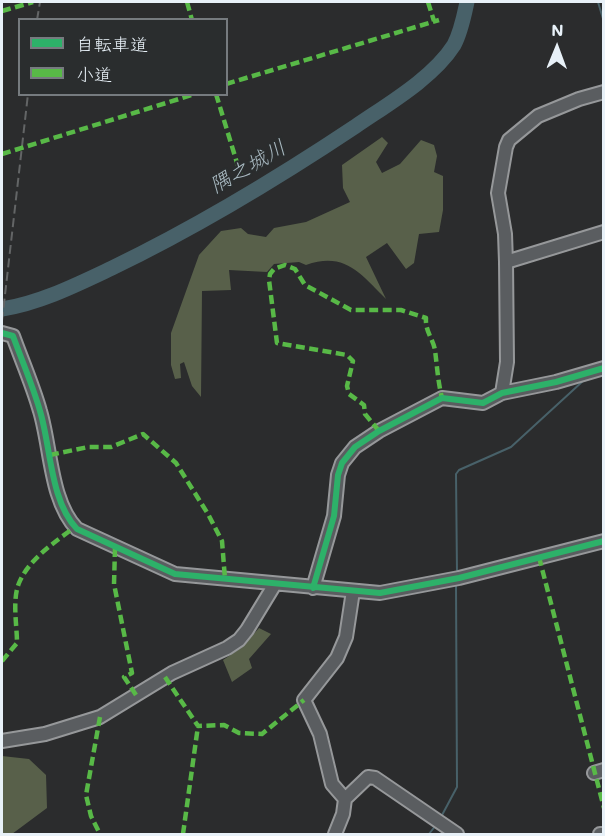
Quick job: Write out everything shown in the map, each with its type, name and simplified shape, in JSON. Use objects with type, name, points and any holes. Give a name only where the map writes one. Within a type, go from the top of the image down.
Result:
[{"type":"street","points":[[502,393],[507,362],[506,262],[505,234],[498,193],[509,140],[546,111],[603,92]]},
{"type":"street","points":[[506,262],[603,232]]},
{"type":"street","points":[[2,333],[13,336],[40,410],[60,502],[69,520],[77,529],[175,574],[313,588],[392,592],[456,579],[603,541]]},
{"type":"street","points":[[313,588],[334,516],[338,475],[348,454],[379,431],[442,398],[483,403],[502,393],[556,382],[601,369]]},
{"type":"street","points":[[2,741],[38,736],[100,717],[172,673],[227,648],[248,630],[275,584]]},
{"type":"street","points":[[345,799],[332,784],[320,734],[304,700],[338,658],[346,637],[353,591]]},
{"type":"street","points":[[335,834],[343,814],[345,799],[368,777],[375,778],[457,834]]},
{"type":"green space","points":[[382,137],[388,143],[376,162],[382,173],[400,164],[421,140],[434,145],[437,156],[434,172],[443,176],[443,210],[439,232],[419,234],[414,263],[406,269],[387,243],[366,257],[386,299],[360,274],[342,263],[320,261],[306,265],[299,262],[274,264],[267,272],[229,270],[231,290],[202,291],[201,397],[192,386],[184,362],[180,364],[181,378],[175,379],[171,365],[171,333],[199,255],[221,231],[241,228],[248,234],[266,237],[274,228],[306,222],[350,202],[343,188],[342,165]]},
{"type":"green space","points":[[259,628],[271,634],[249,659],[252,668],[232,682],[223,660],[241,648]]},
{"type":"green space","points":[[2,756],[29,759],[46,775],[47,808],[12,834],[2,834]]},
{"type":"waterway","name":"隅之城川","points":[[2,309],[58,293],[175,236],[237,201],[356,126],[409,90],[445,57],[459,35],[467,2]]},
{"type":"waterway","points":[[598,2],[604,22]]},
{"type":"waterway","points":[[457,573],[456,474],[459,470],[511,447],[583,381],[594,377]]},
{"type":"waterway","points":[[441,817],[457,787],[456,585]]},
{"type":"waterway","points":[[429,834],[436,825]]},
{"type":"railway","points":[[37,18],[40,2]]},
{"type":"railway","points":[[2,321],[28,96]]},
{"type":"marked path","points":[[2,11],[33,2]]},
{"type":"marked path","points":[[187,2],[191,18]]},
{"type":"marked path","points":[[428,2],[434,21]]},
{"type":"marked path","points":[[228,83],[439,20]]},
{"type":"marked path","points":[[2,154],[189,96]]},
{"type":"marked path","points":[[217,96],[241,176]]},
{"type":"marked path","points":[[379,431],[365,414],[364,405],[349,394],[347,386],[353,361],[347,355],[277,343],[269,280],[274,269],[285,265],[295,269],[305,285],[351,310],[401,310],[426,318],[435,350],[442,398]]},
{"type":"marked path","points":[[50,455],[88,447],[111,447],[143,434],[176,463],[208,514],[222,541],[225,579]]},
{"type":"marked path","points":[[2,661],[17,643],[16,597],[23,574],[43,552],[75,527]]},
{"type":"marked path","points":[[115,548],[114,584],[132,673],[124,677],[136,695]]},
{"type":"marked path","points":[[539,557],[604,808]]},
{"type":"marked path","points":[[165,677],[198,726],[224,725],[239,733],[262,734],[304,700]]},
{"type":"marked path","points":[[100,717],[86,795],[91,816],[100,834]]},
{"type":"marked path","points":[[183,834],[198,726]]},
{"type":"cycle path","points":[[2,333],[13,336],[31,383],[44,425],[56,489],[68,517],[77,529],[175,574],[380,593],[459,578],[604,541]]},
{"type":"cycle path","points":[[313,588],[334,516],[338,475],[342,463],[355,447],[379,431],[442,398],[483,403],[502,393],[556,382],[604,368]]}]
